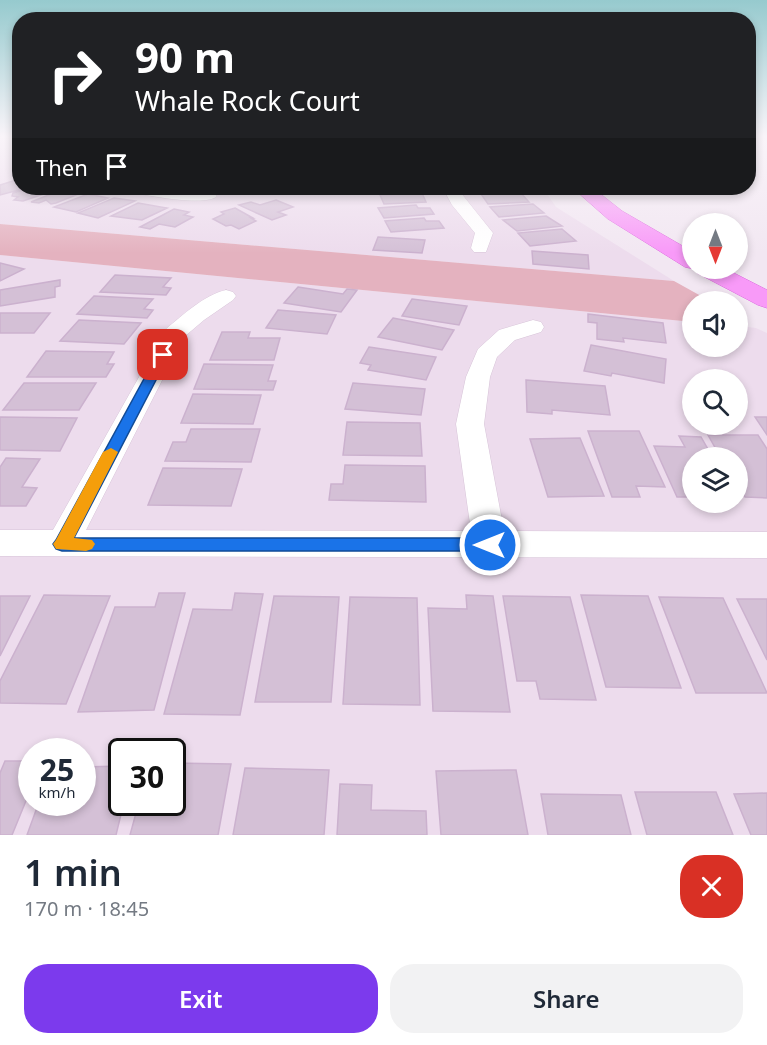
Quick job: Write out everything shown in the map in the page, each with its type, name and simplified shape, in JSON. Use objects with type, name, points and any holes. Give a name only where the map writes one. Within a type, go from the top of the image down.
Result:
[{"type":"main road","points":[[591,195],[615,215],[682,255]]},
{"type":"main road","points":[[622,195],[682,233]]},
{"type":"main road","points":[[748,269],[767,278]]},
{"type":"main road","points":[[726,279],[767,300]]},
{"type":"street","points":[[193,195],[209,196]]},
{"type":"street","points":[[454,195],[484,233],[480,248]]},
{"type":"street","points":[[62,544],[174,334],[196,315],[226,296]]},
{"type":"street","points":[[490,545],[470,423],[478,377],[486,354],[507,335],[533,327]]},
{"type":"street","points":[[0,543],[767,545]]},
{"type":"shaded area","points":[[0,175],[12,175],[12,195],[548,195],[556,207],[674,281],[0,224]]},
{"type":"shaded area","points":[[0,224],[674,281],[692,291],[682,291],[682,321],[0,255]]},
{"type":"shaded area","points":[[0,255],[682,321],[682,357],[748,357],[748,327],[767,333],[767,835],[0,835]]},
{"type":"building","points":[[12,181],[12,192],[0,195],[0,185]]},
{"type":"building","points":[[41,195],[23,201],[14,200],[18,197],[12,196]]},
{"type":"building","points":[[48,195],[76,195],[51,204],[46,200],[39,203],[31,202]]},
{"type":"building","points":[[85,195],[108,198],[76,212],[54,207]]},
{"type":"building","points":[[380,195],[423,195],[426,202],[384,204]]},
{"type":"building","points":[[482,195],[523,195],[529,202],[488,204]]},
{"type":"building","points":[[114,198],[135,201],[98,218],[78,213]]},
{"type":"building","points":[[276,200],[293,207],[278,212],[286,215],[272,220],[239,205],[251,202],[260,205]]},
{"type":"building","points":[[138,203],[167,208],[142,220],[111,216]]},
{"type":"building","points":[[533,204],[544,213],[499,217],[490,207]]},
{"type":"building","points":[[416,205],[418,208],[430,208],[434,214],[384,218],[378,208]]},
{"type":"building","points":[[235,208],[256,221],[239,229],[231,225],[226,226],[213,219],[224,214],[221,212]]},
{"type":"building","points":[[174,209],[189,212],[184,215],[193,217],[175,227],[159,224],[150,229],[140,227]]},
{"type":"building","points":[[546,216],[562,226],[517,231],[503,220]]},
{"type":"building","points":[[424,218],[426,221],[439,221],[444,228],[391,232],[385,221]]},
{"type":"building","points":[[562,229],[576,241],[530,246],[518,233]]},
{"type":"building","points":[[378,237],[425,240],[422,253],[373,250]]},
{"type":"building","points":[[532,251],[588,255],[589,269],[533,264]]},
{"type":"building","points":[[0,263],[24,269],[0,281]]},
{"type":"building","points":[[115,275],[171,278],[163,287],[171,288],[166,295],[100,292]]},
{"type":"building","points":[[60,280],[60,286],[55,287],[55,297],[0,306],[0,290]]},
{"type":"building","points":[[298,287],[343,294],[347,289],[357,290],[341,312],[284,303]]},
{"type":"building","points":[[94,296],[153,299],[144,309],[153,310],[147,318],[77,314]]},
{"type":"building","points":[[412,299],[467,306],[459,325],[402,316]]},
{"type":"building","points":[[278,310],[336,315],[327,334],[266,328]]},
{"type":"building","points":[[0,313],[50,313],[34,333],[0,333]]},
{"type":"building","points":[[588,314],[663,323],[666,343],[623,338],[624,342],[597,339],[597,323],[588,322]]},
{"type":"building","points":[[393,318],[454,330],[442,350],[378,337]]},
{"type":"building","points":[[79,320],[141,323],[124,344],[60,341]]},
{"type":"building","points":[[222,332],[250,332],[248,338],[280,338],[274,360],[210,360]]},
{"type":"building","points":[[591,345],[666,359],[664,383],[612,373],[611,376],[584,371]]},
{"type":"building","points":[[369,347],[436,357],[426,380],[368,370],[371,365],[360,363]]},
{"type":"building","points":[[46,351],[114,352],[107,364],[114,364],[106,377],[27,377]]},
{"type":"building","points":[[204,364],[273,365],[268,381],[276,381],[273,390],[194,389]]},
{"type":"building","points":[[526,380],[605,386],[610,415],[552,410],[552,414],[527,412]]},
{"type":"building","points":[[24,383],[96,383],[79,410],[3,410]]},
{"type":"building","points":[[353,383],[425,389],[421,415],[345,409]]},
{"type":"building","points":[[193,394],[261,395],[253,424],[181,423]]},
{"type":"building","points":[[0,417],[77,418],[60,451],[0,450]]},
{"type":"building","points":[[755,417],[767,417],[767,435]]},
{"type":"building","points":[[347,422],[420,423],[422,456],[343,455]]},
{"type":"building","points":[[191,429],[260,429],[251,462],[165,461],[173,442],[186,442]]},
{"type":"building","points":[[588,431],[639,431],[665,487],[636,486],[640,497],[612,497]]},
{"type":"building","points":[[708,435],[758,435],[767,449],[767,498],[748,497],[748,447],[715,447]]},
{"type":"building","points":[[679,436],[701,437],[707,447],[685,447]]},
{"type":"building","points":[[580,438],[604,496],[548,497],[530,439]]},
{"type":"building","points":[[654,446],[685,447],[682,447],[682,497],[677,497]]},
{"type":"building","points":[[6,458],[40,459],[22,487],[37,488],[26,506],[0,506],[0,467]]},
{"type":"building","points":[[345,465],[425,466],[426,502],[329,500],[331,484],[343,484]]},
{"type":"building","points":[[163,468],[242,469],[231,506],[148,505]]},
{"type":"building","points":[[159,593],[185,593],[154,710],[78,712],[115,607],[155,607]]},
{"type":"building","points":[[235,593],[263,594],[240,715],[164,714],[193,609],[232,610]]},
{"type":"building","points":[[44,595],[110,596],[66,704],[0,703],[0,681]]},
{"type":"building","points":[[466,595],[493,596],[510,712],[433,711],[428,608],[467,609]]},
{"type":"building","points":[[581,595],[648,596],[681,688],[606,687]]},
{"type":"building","points":[[0,596],[30,596],[0,656]]},
{"type":"building","points":[[274,596],[339,597],[331,702],[255,702]]},
{"type":"building","points":[[503,596],[570,597],[596,700],[540,699],[536,681],[517,681]]},
{"type":"building","points":[[350,597],[417,598],[420,705],[343,704]]},
{"type":"building","points":[[659,597],[723,598],[767,693],[696,693]]},
{"type":"building","points":[[737,599],[767,599],[767,660]]},
{"type":"building","points":[[5,761],[18,761],[20,816],[12,835],[0,835],[0,773]]},
{"type":"building","points":[[186,763],[231,764],[218,835],[130,835],[135,816],[186,816]]},
{"type":"building","points":[[108,766],[108,816],[121,816],[116,835],[27,835],[34,816],[96,816],[96,767]]},
{"type":"building","points":[[245,768],[329,770],[324,835],[233,835]]},
{"type":"building","points":[[516,770],[528,835],[441,835],[436,771]]},
{"type":"building","points":[[340,784],[372,785],[371,810],[426,811],[427,835],[337,835]]},
{"type":"building","points":[[635,792],[716,792],[733,835],[647,835]]},
{"type":"building","points":[[767,793],[767,835],[751,835],[734,794]]},
{"type":"building","points":[[541,794],[621,795],[631,835],[548,835]]},
{"type":"slow traffic","points":[[86,544],[62,544],[111,452]]},
{"type":"route","points":[[163,355],[62,544],[490,545]]}]
